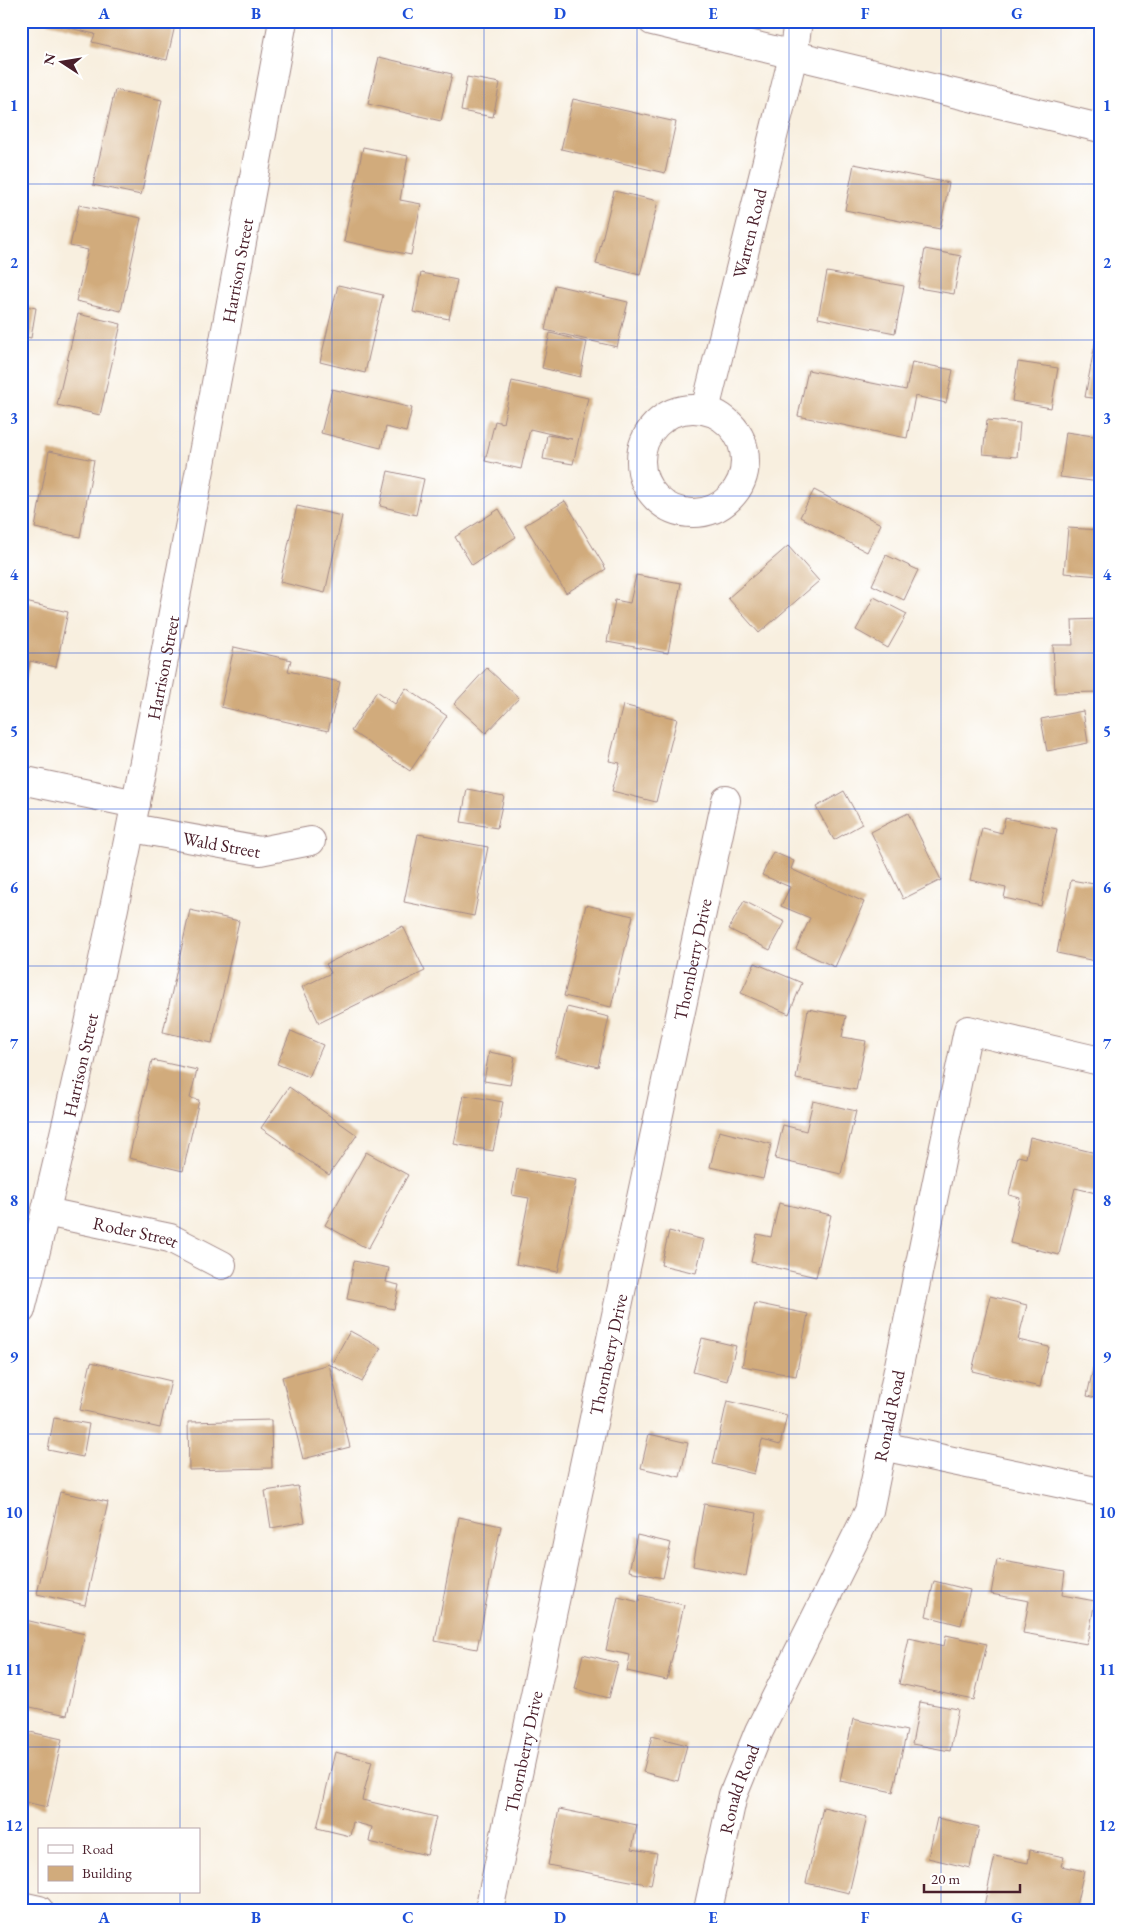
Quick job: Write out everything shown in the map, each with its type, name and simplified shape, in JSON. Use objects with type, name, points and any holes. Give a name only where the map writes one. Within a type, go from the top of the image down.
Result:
[{"type":"street","name":"Harrison Street","points":[[21,1310],[46,1212],[134,816],[283,21]]},
{"type":"street","points":[[652,21],[1100,128]]},
{"type":"street","name":"Warren Road","points":[[704,410],[793,56],[798,21]]},
{"type":"street","name":"Wald Street","points":[[21,780],[134,816],[260,851],[311,841]]},
{"type":"street","name":"Thornberry Drive","points":[[489,1910],[726,800]]},
{"type":"street","name":"Ronald Road","points":[[708,1910],[733,1795],[759,1731],[869,1511],[968,1030],[1100,1061]]},
{"type":"street","name":"Roder Street","points":[[46,1212],[170,1238],[222,1265]]},
{"type":"street","points":[[882,1446],[1100,1492]]},
{"type":"street","points":[[21,1906],[39,1910]]},
{"type":"building","points":[[49,21],[176,21],[167,60],[92,42],[95,34],[48,23]]},
{"type":"building","points":[[379,57],[452,74],[441,121],[368,104]]},
{"type":"building","points":[[467,77],[500,83],[493,117],[461,111]]},
{"type":"building","points":[[115,90],[162,100],[141,195],[93,185]]},
{"type":"building","points":[[573,99],[676,122],[665,173],[561,149]]},
{"type":"building","points":[[363,147],[408,156],[400,200],[421,204],[411,255],[344,241]]},
{"type":"building","points":[[854,164],[949,183],[940,229],[845,210]]},
{"type":"building","points":[[614,191],[658,201],[640,275],[596,264]]},
{"type":"building","points":[[79,205],[141,218],[121,311],[76,301],[88,250],[70,246]]},
{"type":"building","points":[[925,249],[961,256],[954,294],[918,288]]},
{"type":"building","points":[[827,272],[904,286],[895,333],[818,318]]},
{"type":"building","points":[[421,273],[457,280],[449,319],[413,312]]},
{"type":"building","points":[[338,285],[383,295],[365,373],[320,362]]},
{"type":"building","points":[[555,285],[628,302],[617,347],[545,330]]},
{"type":"building","points":[[21,305],[36,308],[31,338],[21,336]]},
{"type":"building","points":[[78,314],[121,324],[100,415],[57,405]]},
{"type":"building","points":[[1100,322],[1100,399],[1085,397]]},
{"type":"building","points":[[550,333],[587,342],[580,377],[542,368]]},
{"type":"building","points":[[912,362],[953,370],[946,403],[915,396],[907,438],[798,416],[808,370],[906,390]]},
{"type":"building","points":[[1018,362],[1058,368],[1051,408],[1012,401]]},
{"type":"building","points":[[512,381],[588,398],[573,464],[543,459],[547,435],[572,439],[530,429],[521,469],[485,461],[495,421],[503,423]]},
{"type":"building","points":[[332,389],[412,408],[406,432],[386,427],[381,448],[321,433]]},
{"type":"building","points":[[987,420],[1020,423],[1017,457],[983,454]]},
{"type":"building","points":[[1066,432],[1100,437],[1100,482],[1060,477]]},
{"type":"building","points":[[49,451],[94,460],[80,537],[35,528]]},
{"type":"building","points":[[388,471],[424,479],[416,515],[380,506]]},
{"type":"building","points":[[814,490],[881,524],[867,552],[800,517]]},
{"type":"building","points":[[565,501],[606,569],[566,593],[525,525]]},
{"type":"building","points":[[297,506],[342,516],[325,593],[280,582]]},
{"type":"building","points":[[499,509],[516,537],[472,565],[455,537]]},
{"type":"building","points":[[1068,528],[1100,530],[1100,576],[1064,573]]},
{"type":"building","points":[[788,546],[819,581],[759,633],[728,598]]},
{"type":"building","points":[[886,555],[918,570],[904,600],[872,585]]},
{"type":"building","points":[[636,575],[681,583],[668,653],[607,642],[615,600],[630,603]]},
{"type":"building","points":[[874,597],[907,614],[888,648],[856,630]]},
{"type":"building","points":[[21,601],[68,612],[56,667],[30,661],[25,684],[21,683]]},
{"type":"building","points":[[1100,619],[1100,692],[1055,693],[1053,645],[1073,645],[1072,620]]},
{"type":"building","points":[[234,647],[291,660],[288,671],[340,682],[328,731],[221,707]]},
{"type":"building","points":[[487,668],[519,698],[486,733],[454,704]]},
{"type":"building","points":[[406,688],[447,716],[410,771],[351,731],[377,691],[395,704]]},
{"type":"building","points":[[623,705],[677,719],[656,802],[612,791],[620,763],[609,761]]},
{"type":"building","points":[[1083,711],[1088,743],[1047,751],[1041,719]]},
{"type":"building","points":[[467,789],[504,796],[497,828],[461,822]]},
{"type":"building","points":[[844,791],[862,824],[834,840],[816,807]]},
{"type":"building","points":[[908,813],[941,880],[903,899],[871,832]]},
{"type":"building","points":[[1005,818],[1057,829],[1041,906],[1004,898],[1006,888],[970,880],[982,828],[1002,833]]},
{"type":"building","points":[[418,834],[488,847],[474,916],[404,902]]},
{"type":"building","points":[[773,852],[794,861],[791,869],[864,902],[835,967],[796,949],[810,918],[781,906],[790,887],[762,875]]},
{"type":"building","points":[[1071,880],[1100,885],[1100,962],[1057,953]]},
{"type":"building","points":[[744,901],[785,922],[770,950],[729,929]]},
{"type":"building","points":[[586,905],[633,916],[611,1007],[564,996]]},
{"type":"building","points":[[190,910],[239,921],[212,1043],[163,1032]]},
{"type":"building","points":[[403,926],[425,971],[319,1023],[302,987],[331,973],[326,964]]},
{"type":"building","points":[[755,963],[802,983],[789,1014],[741,993]]},
{"type":"building","points":[[567,1007],[609,1017],[598,1067],[555,1056]]},
{"type":"building","points":[[808,1009],[846,1016],[842,1037],[866,1041],[856,1090],[796,1079]]},
{"type":"building","points":[[291,1031],[323,1045],[309,1077],[277,1064]]},
{"type":"building","points":[[489,1052],[515,1057],[510,1085],[484,1081]]},
{"type":"building","points":[[152,1060],[197,1070],[190,1098],[199,1100],[183,1171],[129,1158]]},
{"type":"building","points":[[289,1087],[357,1135],[329,1175],[261,1128]]},
{"type":"building","points":[[464,1095],[503,1102],[493,1151],[454,1144]]},
{"type":"building","points":[[813,1101],[856,1111],[841,1174],[775,1159],[783,1125],[806,1131]]},
{"type":"building","points":[[719,1131],[771,1144],[763,1179],[710,1167]]},
{"type":"building","points":[[1030,1137],[1100,1154],[1100,1194],[1075,1188],[1059,1255],[1010,1243],[1020,1198],[1009,1195],[1018,1156],[1026,1158]]},
{"type":"building","points":[[366,1152],[408,1175],[368,1249],[325,1225]]},
{"type":"building","points":[[517,1169],[576,1180],[558,1272],[516,1264],[529,1198],[512,1195]]},
{"type":"building","points":[[779,1203],[831,1215],[816,1277],[751,1262],[757,1234],[771,1237]]},
{"type":"building","points":[[669,1231],[704,1240],[696,1273],[661,1265]]},
{"type":"building","points":[[354,1261],[389,1268],[386,1282],[399,1285],[394,1309],[347,1299]]},
{"type":"building","points":[[990,1296],[1027,1305],[1018,1340],[1049,1347],[1040,1387],[972,1371]]},
{"type":"building","points":[[755,1303],[808,1314],[796,1376],[742,1366]]},
{"type":"building","points":[[350,1331],[381,1348],[362,1382],[331,1365]]},
{"type":"building","points":[[702,1338],[736,1346],[727,1381],[693,1372]]},
{"type":"building","points":[[1100,1342],[1100,1399],[1087,1396]]},
{"type":"building","points":[[91,1362],[171,1381],[160,1428],[80,1410]]},
{"type":"building","points":[[329,1364],[350,1447],[303,1459],[282,1377]]},
{"type":"building","points":[[727,1401],[787,1415],[780,1445],[762,1440],[754,1474],[713,1464]]},
{"type":"building","points":[[54,1418],[89,1424],[83,1457],[48,1450]]},
{"type":"building","points":[[271,1420],[272,1468],[189,1470],[188,1422]]},
{"type":"building","points":[[649,1434],[688,1443],[680,1477],[641,1468]]},
{"type":"building","points":[[298,1486],[305,1522],[271,1528],[265,1491]]},
{"type":"building","points":[[60,1492],[108,1502],[85,1605],[37,1594]]},
{"type":"building","points":[[704,1504],[757,1513],[746,1576],[693,1566]]},
{"type":"building","points":[[459,1517],[501,1526],[477,1649],[435,1641]]},
{"type":"building","points":[[637,1535],[671,1543],[663,1578],[629,1571]]},
{"type":"building","points":[[997,1560],[1065,1572],[1062,1595],[1095,1601],[1087,1644],[1023,1633],[1029,1601],[991,1594]]},
{"type":"building","points":[[934,1581],[970,1590],[961,1625],[926,1616]]},
{"type":"building","points":[[640,1595],[684,1605],[667,1680],[627,1671],[630,1655],[606,1650],[618,1597],[639,1602]]},
{"type":"building","points":[[21,1619],[85,1634],[67,1715],[21,1705]]},
{"type":"building","points":[[946,1635],[987,1644],[974,1700],[899,1684],[909,1638],[944,1646]]},
{"type":"building","points":[[583,1654],[618,1663],[609,1698],[575,1689]]},
{"type":"building","points":[[920,1702],[958,1709],[950,1751],[912,1744]]},
{"type":"building","points":[[853,1719],[907,1731],[893,1792],[840,1781]]},
{"type":"building","points":[[21,1730],[62,1739],[47,1807],[21,1801]]},
{"type":"building","points":[[652,1736],[687,1745],[678,1781],[643,1772]]},
{"type":"building","points":[[335,1752],[372,1761],[362,1800],[436,1817],[427,1855],[369,1842],[372,1827],[353,1822],[350,1836],[317,1828]]},
{"type":"building","points":[[823,1807],[867,1817],[849,1893],[806,1883]]},
{"type":"building","points":[[559,1809],[637,1825],[632,1849],[657,1853],[651,1885],[548,1865]]},
{"type":"building","points":[[937,1818],[979,1827],[970,1868],[928,1858]]},
{"type":"building","points":[[1030,1850],[1064,1857],[1061,1866],[1084,1871],[1075,1910],[983,1910],[995,1856],[1028,1863]]},
{"type":"building","points":[[801,1905],[819,1909],[819,1910],[800,1910]]}]
